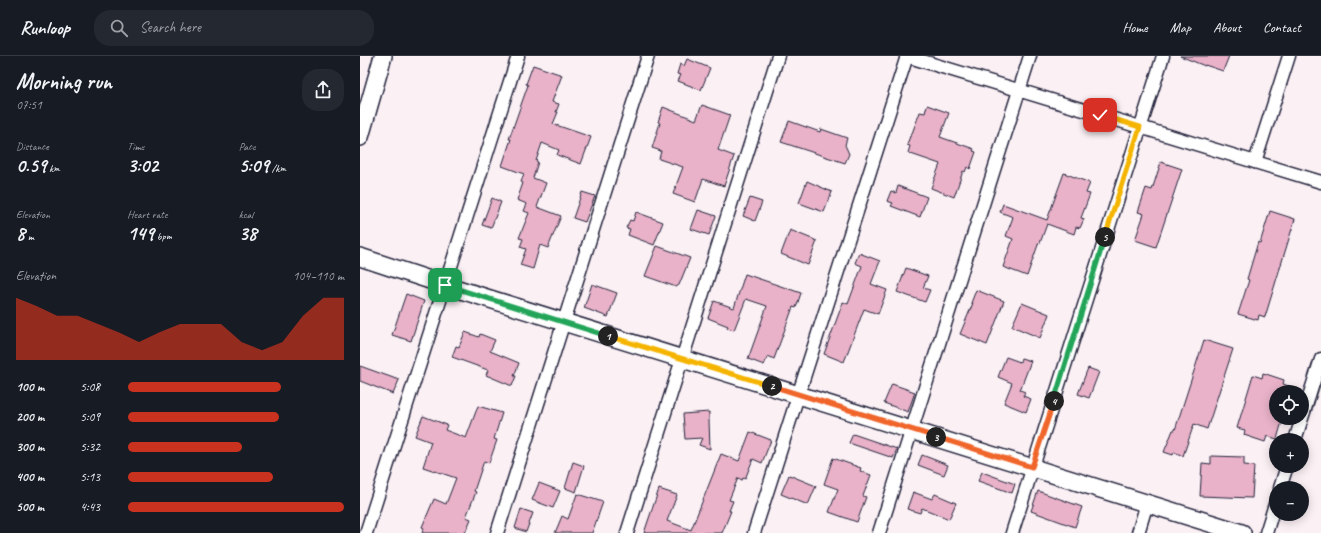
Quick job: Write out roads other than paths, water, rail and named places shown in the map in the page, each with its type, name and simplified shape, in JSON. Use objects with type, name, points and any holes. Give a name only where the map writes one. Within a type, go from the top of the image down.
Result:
[{"type":"main road","points":[[360,137],[383,56]]},
{"type":"main road","points":[[360,257],[445,285],[1242,533]]},
{"type":"street","points":[[366,533],[518,56]]},
{"type":"street","points":[[497,533],[648,56]]},
{"type":"street","points":[[627,533],[778,56]]},
{"type":"street","points":[[754,533],[907,56],[1321,182]]},
{"type":"street","points":[[878,533],[1030,56]]},
{"type":"street","points":[[1012,533],[1163,56]]},
{"type":"street","points":[[1255,162],[1289,56]]},
{"type":"street","points":[[1297,433],[1321,359]]},
{"type":"street","points":[[1138,533],[1147,503]]},
{"type":"street","points":[[1266,533],[1270,521]]}]
